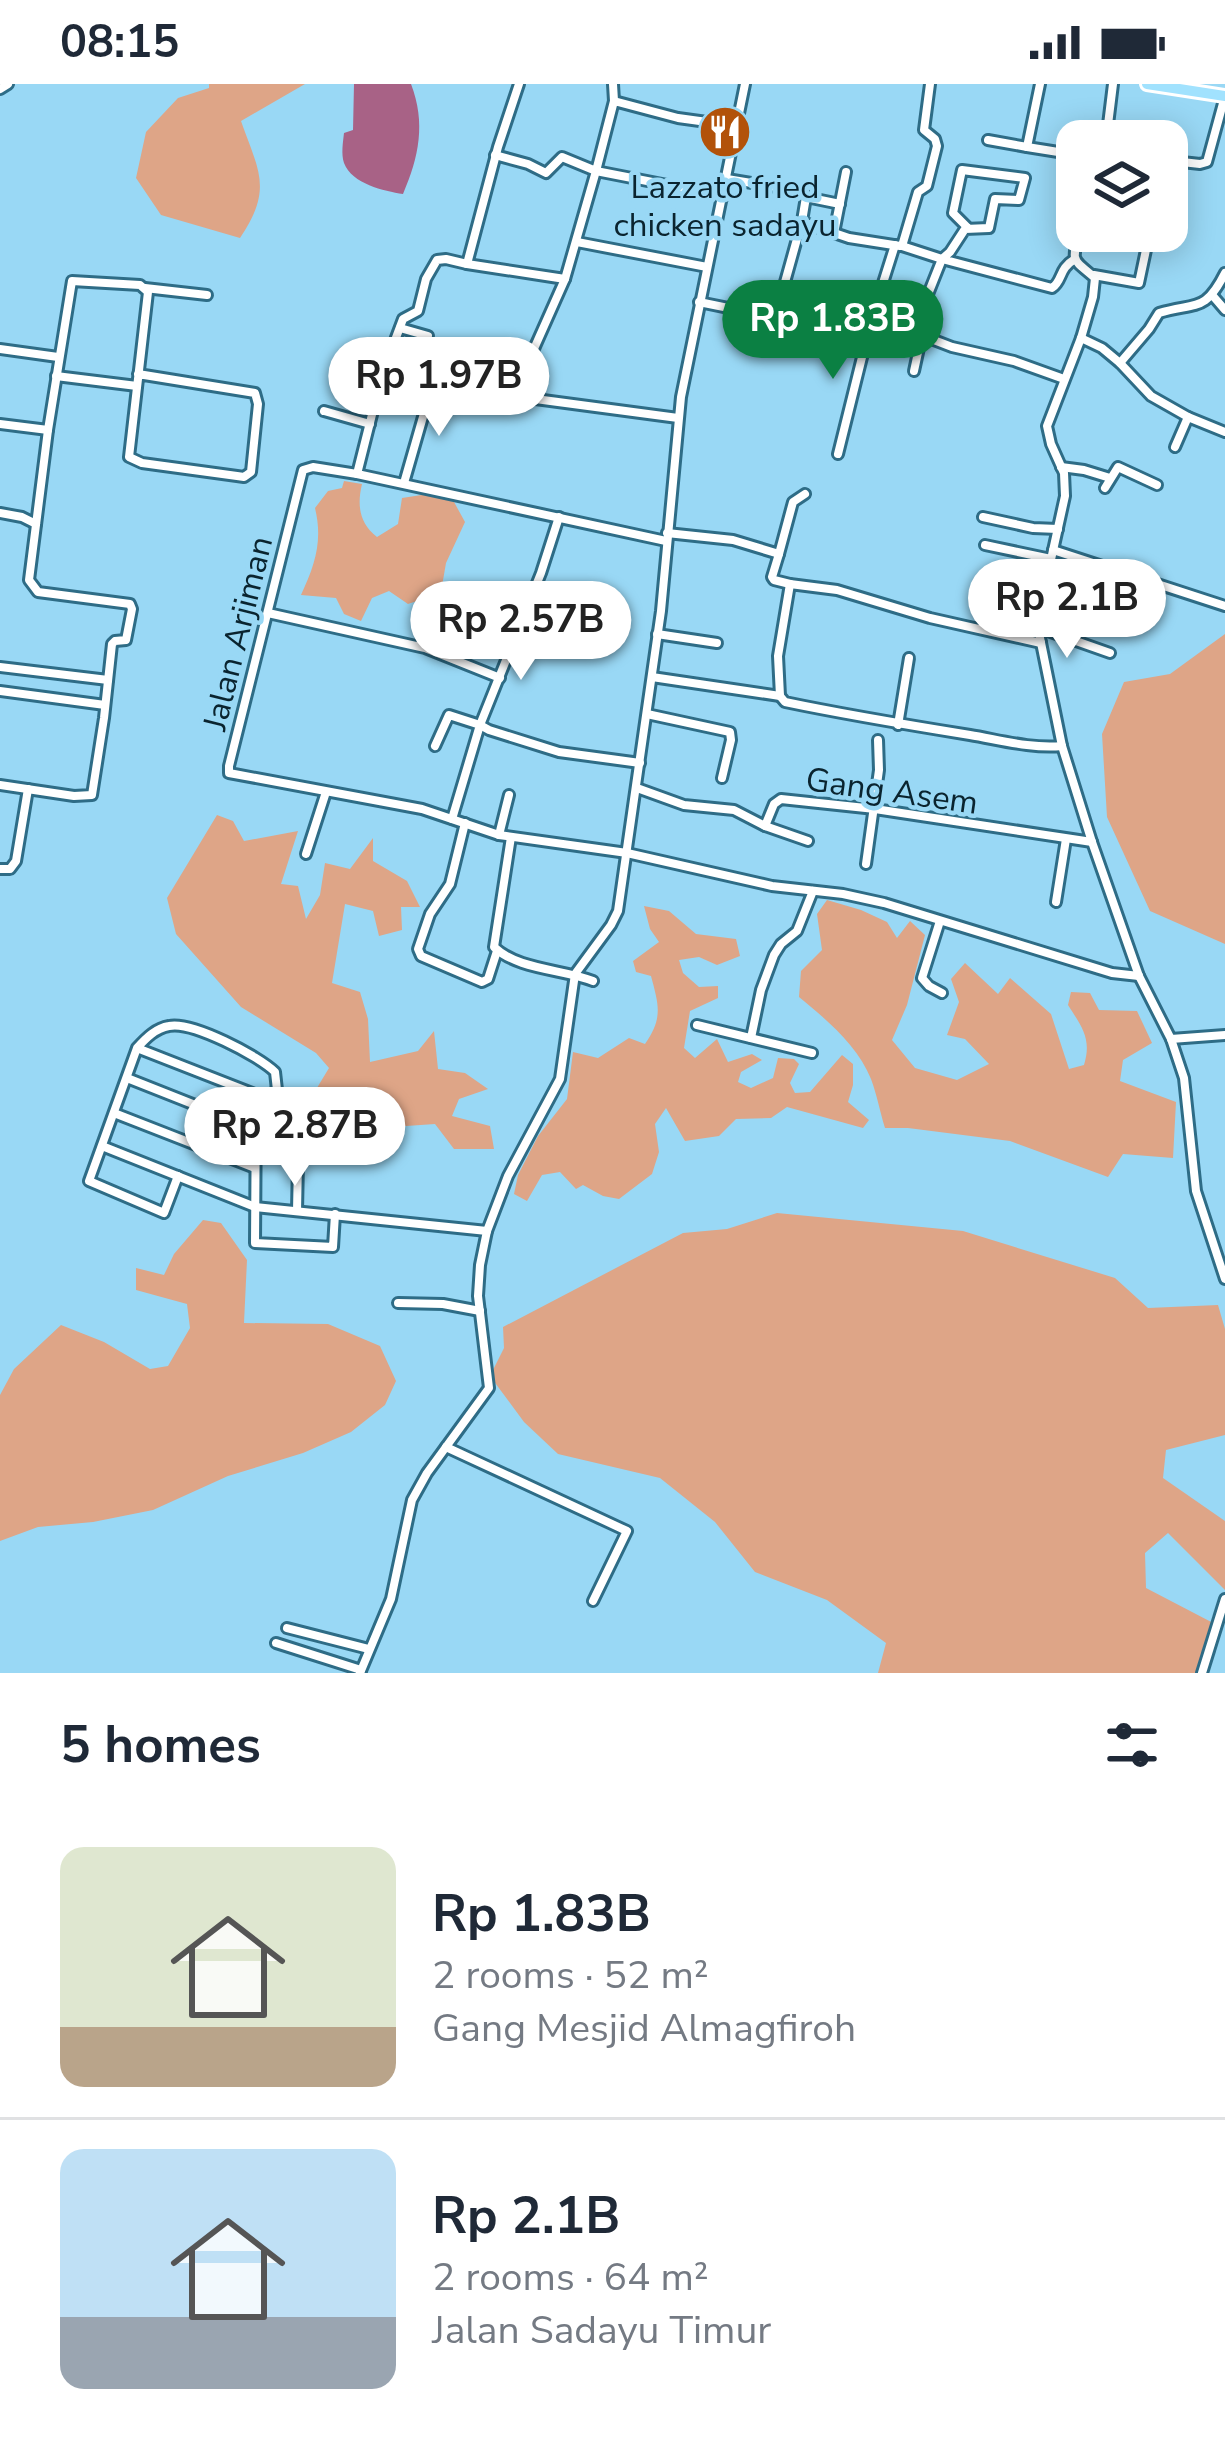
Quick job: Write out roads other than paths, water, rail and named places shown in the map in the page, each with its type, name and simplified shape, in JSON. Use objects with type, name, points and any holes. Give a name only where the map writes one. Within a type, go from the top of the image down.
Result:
[{"type":"main road","points":[[1151,84],[1225,96]]},
{"type":"street","points":[[0,89],[8,84]]},
{"type":"street","points":[[466,264],[519,84]]},
{"type":"street","points":[[513,396],[577,242],[614,101],[613,84]]},
{"type":"street","points":[[276,1642],[360,1672],[391,1599],[412,1500],[490,1384],[480,1311],[480,1265],[487,1231],[514,1164],[560,1079],[575,974],[616,917],[652,677],[678,418],[745,84]]},
{"type":"street","points":[[838,454],[871,321],[918,192],[927,186],[937,146],[924,130],[930,84]]},
{"type":"street","points":[[1027,147],[1040,84]]},
{"type":"street","points":[[1109,120],[1113,84]]},
{"type":"street","points":[[1188,163],[1207,162],[1225,96]]},
{"type":"street","points":[[614,101],[678,118],[736,126]]},
{"type":"street","points":[[988,140],[1056,152]]},
{"type":"street","points":[[495,155],[543,172],[562,157],[596,171],[724,196]]},
{"type":"street","points":[[914,371],[918,333],[942,260],[962,231],[989,228],[994,200],[1019,200],[1025,178],[962,170],[953,212],[968,228]]},
{"type":"street","points":[[834,233],[846,172]]},
{"type":"street","points":[[727,179],[801,191],[840,204]]},
{"type":"street","points":[[775,318],[806,196]]},
{"type":"street","points":[[802,221],[1052,288],[1064,266],[1075,259]]},
{"type":"street","points":[[577,242],[707,267]]},
{"type":"street","points":[[1076,252],[1080,268],[1092,275],[1139,283],[1147,252]]},
{"type":"street","points":[[357,474],[382,374],[405,316],[418,311],[437,260],[565,279]]},
{"type":"street","points":[[1120,363],[1159,313],[1192,308],[1213,296],[1225,273]]},
{"type":"street","points":[[1092,275],[1095,288],[1081,338],[1046,430],[1061,467],[1065,496],[1038,627],[1062,746],[1092,842],[1139,976],[1171,1039],[1188,1096],[1196,1191],[1225,1279]]},
{"type":"street","points":[[0,785],[92,795],[112,644],[126,640],[131,606],[34,590],[29,580],[72,281],[207,295]]},
{"type":"street","points":[[56,376],[137,380],[255,393],[258,404],[250,472],[244,477],[133,460],[129,451],[137,380],[148,292],[146,288]]},
{"type":"street","points":[[1213,296],[1225,310]]},
{"type":"street","points":[[699,302],[809,323],[825,311],[918,333],[1064,379]]},
{"type":"street","points":[[400,328],[428,336]]},
{"type":"street","points":[[1081,338],[1102,348],[1144,390],[1188,417],[1225,432]]},
{"type":"street","points":[[0,349],[58,357]]},
{"type":"street","points":[[346,366],[382,374]]},
{"type":"street","points":[[404,483],[433,382]]},
{"type":"street","points":[[484,393],[678,418]]},
{"type":"street","points":[[323,411],[370,424]]},
{"type":"street","points":[[1175,447],[1188,417]]},
{"type":"street","points":[[0,424],[48,430]]},
{"type":"street","name":"Jalan Arjiman","points":[[779,554],[733,540],[666,537],[357,474],[313,467],[303,470],[228,770],[233,775],[422,809],[499,835],[627,853],[772,886],[884,903],[1122,976],[1139,976]]},
{"type":"street","points":[[1061,467],[1110,478]]},
{"type":"street","points":[[1105,488],[1120,467],[1157,485]]},
{"type":"street","points":[[806,494],[793,502],[774,580],[837,590],[1041,643]]},
{"type":"street","points":[[0,513],[36,524]]},
{"type":"street","points":[[452,819],[480,725],[559,516]]},
{"type":"street","points":[[983,517],[1059,529]]},
{"type":"street","points":[[985,545],[1052,555],[1225,606]]},
{"type":"street","points":[[780,697],[778,656],[790,584]]},
{"type":"street","points":[[268,613],[425,648],[500,678]]},
{"type":"street","points":[[1038,627],[1110,653]]},
{"type":"street","points":[[657,634],[717,643]]},
{"type":"street","points":[[898,725],[909,658]]},
{"type":"street","points":[[0,667],[108,680]]},
{"type":"street","points":[[652,677],[780,697],[785,702],[898,725],[1062,746]]},
{"type":"street","points":[[0,691],[105,705]]},
{"type":"street","points":[[647,714],[730,732],[722,778]]},
{"type":"street","points":[[435,746],[449,715],[559,752],[640,764]]},
{"type":"street","points":[[866,864],[880,770],[878,740]]},
{"type":"street","name":"Gang Asem","points":[[637,788],[684,805],[734,810],[765,826],[781,799],[1092,842]]},
{"type":"street","points":[[0,868],[10,869],[16,861],[28,789]]},
{"type":"street","points":[[306,854],[326,792]]},
{"type":"street","points":[[499,835],[509,795]]},
{"type":"street","points":[[465,823],[450,884],[430,914],[418,949],[421,956],[482,982],[488,979],[496,951],[511,837]]},
{"type":"street","points":[[765,826],[808,841]]},
{"type":"street","points":[[1056,902],[1066,839]]},
{"type":"street","points":[[751,1038],[774,955],[797,931],[813,891]]},
{"type":"street","points":[[940,921],[922,978],[942,993]]},
{"type":"street","points":[[496,951],[593,982]]},
{"type":"street","points":[[137,1048],[265,1097],[274,1094],[275,1072],[265,1062],[188,1027],[174,1024],[145,1039],[137,1048],[89,1181],[164,1213],[178,1176]]},
{"type":"street","points":[[697,1025],[812,1053]]},
{"type":"street","points":[[1171,1039],[1225,1035]]},
{"type":"street","points":[[127,1078],[256,1129]]},
{"type":"street","points":[[256,1095],[255,1243],[333,1247],[335,1214]]},
{"type":"street","points":[[297,1211],[299,1112]]},
{"type":"street","points":[[114,1113],[255,1168]]},
{"type":"street","points":[[102,1146],[255,1207],[487,1231]]},
{"type":"street","points":[[398,1303],[480,1311]]},
{"type":"street","points":[[446,1447],[627,1531],[593,1601]]},
{"type":"street","points":[[1202,1673],[1225,1599]]},
{"type":"street","points":[[287,1628],[370,1649]]},
{"type":"place","name":"Lazzato fried chicken sadayu","points":[[725,132]]}]
